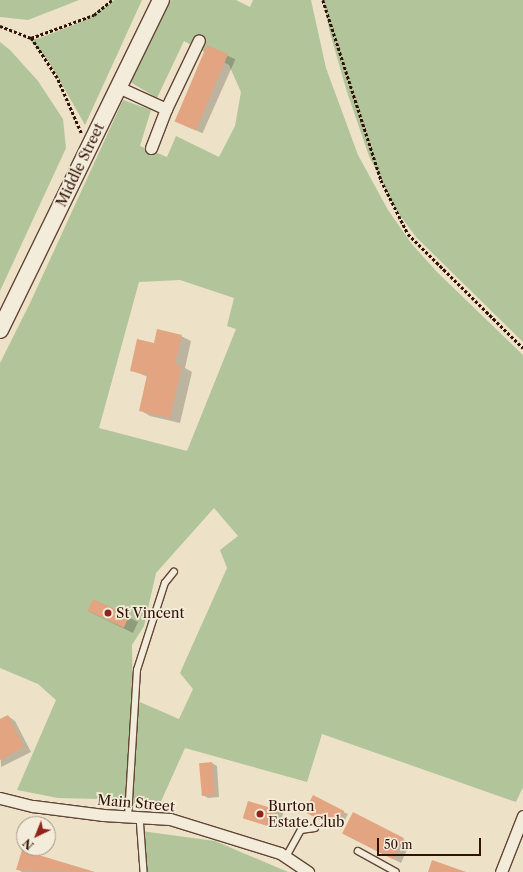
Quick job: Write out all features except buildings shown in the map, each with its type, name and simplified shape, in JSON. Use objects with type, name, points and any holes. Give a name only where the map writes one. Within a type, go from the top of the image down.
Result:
[{"type":"main road","name":"Middle Street","points":[[0,330],[160,0]]},
{"type":"street","points":[[151,148],[166,109],[199,40]]},
{"type":"street","points":[[118,87],[166,109]]},
{"type":"street","name":"Main Street","points":[[0,798],[33,806],[128,817],[170,819],[286,857],[308,872]]},
{"type":"street","points":[[501,872],[523,816]]},
{"type":"lane","points":[[128,817],[137,670],[165,583],[174,572]]},
{"type":"lane","points":[[140,818],[144,872]]},
{"type":"lane","points":[[286,857],[301,830],[315,828]]},
{"type":"lane","points":[[358,851],[396,872]]},
{"type":"path","points":[[31,38],[94,15],[112,0]]},
{"type":"path","points":[[322,0],[381,180],[408,234],[523,348]]},
{"type":"path","points":[[0,26],[31,38],[57,78],[88,149]]},
{"type":"green space","points":[[0,0],[79,0],[28,20],[0,17]]},
{"type":"green space","points":[[115,0],[142,0],[85,125],[48,60],[29,39],[37,39],[79,23]]},
{"type":"green space","points":[[169,0],[236,0],[250,7],[253,0],[311,0],[326,68],[358,155],[388,210],[411,243],[437,272],[523,355],[523,787],[516,802],[322,734],[307,782],[185,748],[158,808],[99,799],[58,798],[17,790],[56,700],[38,684],[0,668],[0,363],[31,301],[123,100],[151,110],[140,146],[167,157],[176,136],[219,157],[235,126],[241,92],[229,65],[184,41],[157,98],[127,80]],"holes":[[[180,280],[234,298],[227,326],[236,329],[187,451],[99,428],[139,282]],[[214,508],[238,536],[220,550],[227,568],[180,673],[193,689],[179,719],[133,699],[132,645],[144,626],[156,573]]]},
{"type":"green space","points":[[323,0],[523,0],[523,342],[416,237],[396,210],[369,156],[347,92],[330,33]]},
{"type":"green space","points":[[0,42],[10,50],[38,81],[63,119],[66,148],[0,291]]},
{"type":"green space","points":[[141,831],[215,841],[288,872],[145,872]]},
{"type":"place","name":"St Vincent","points":[[108,613]]},
{"type":"place","name":"Burton Estate Club","points":[[260,814]]}]
